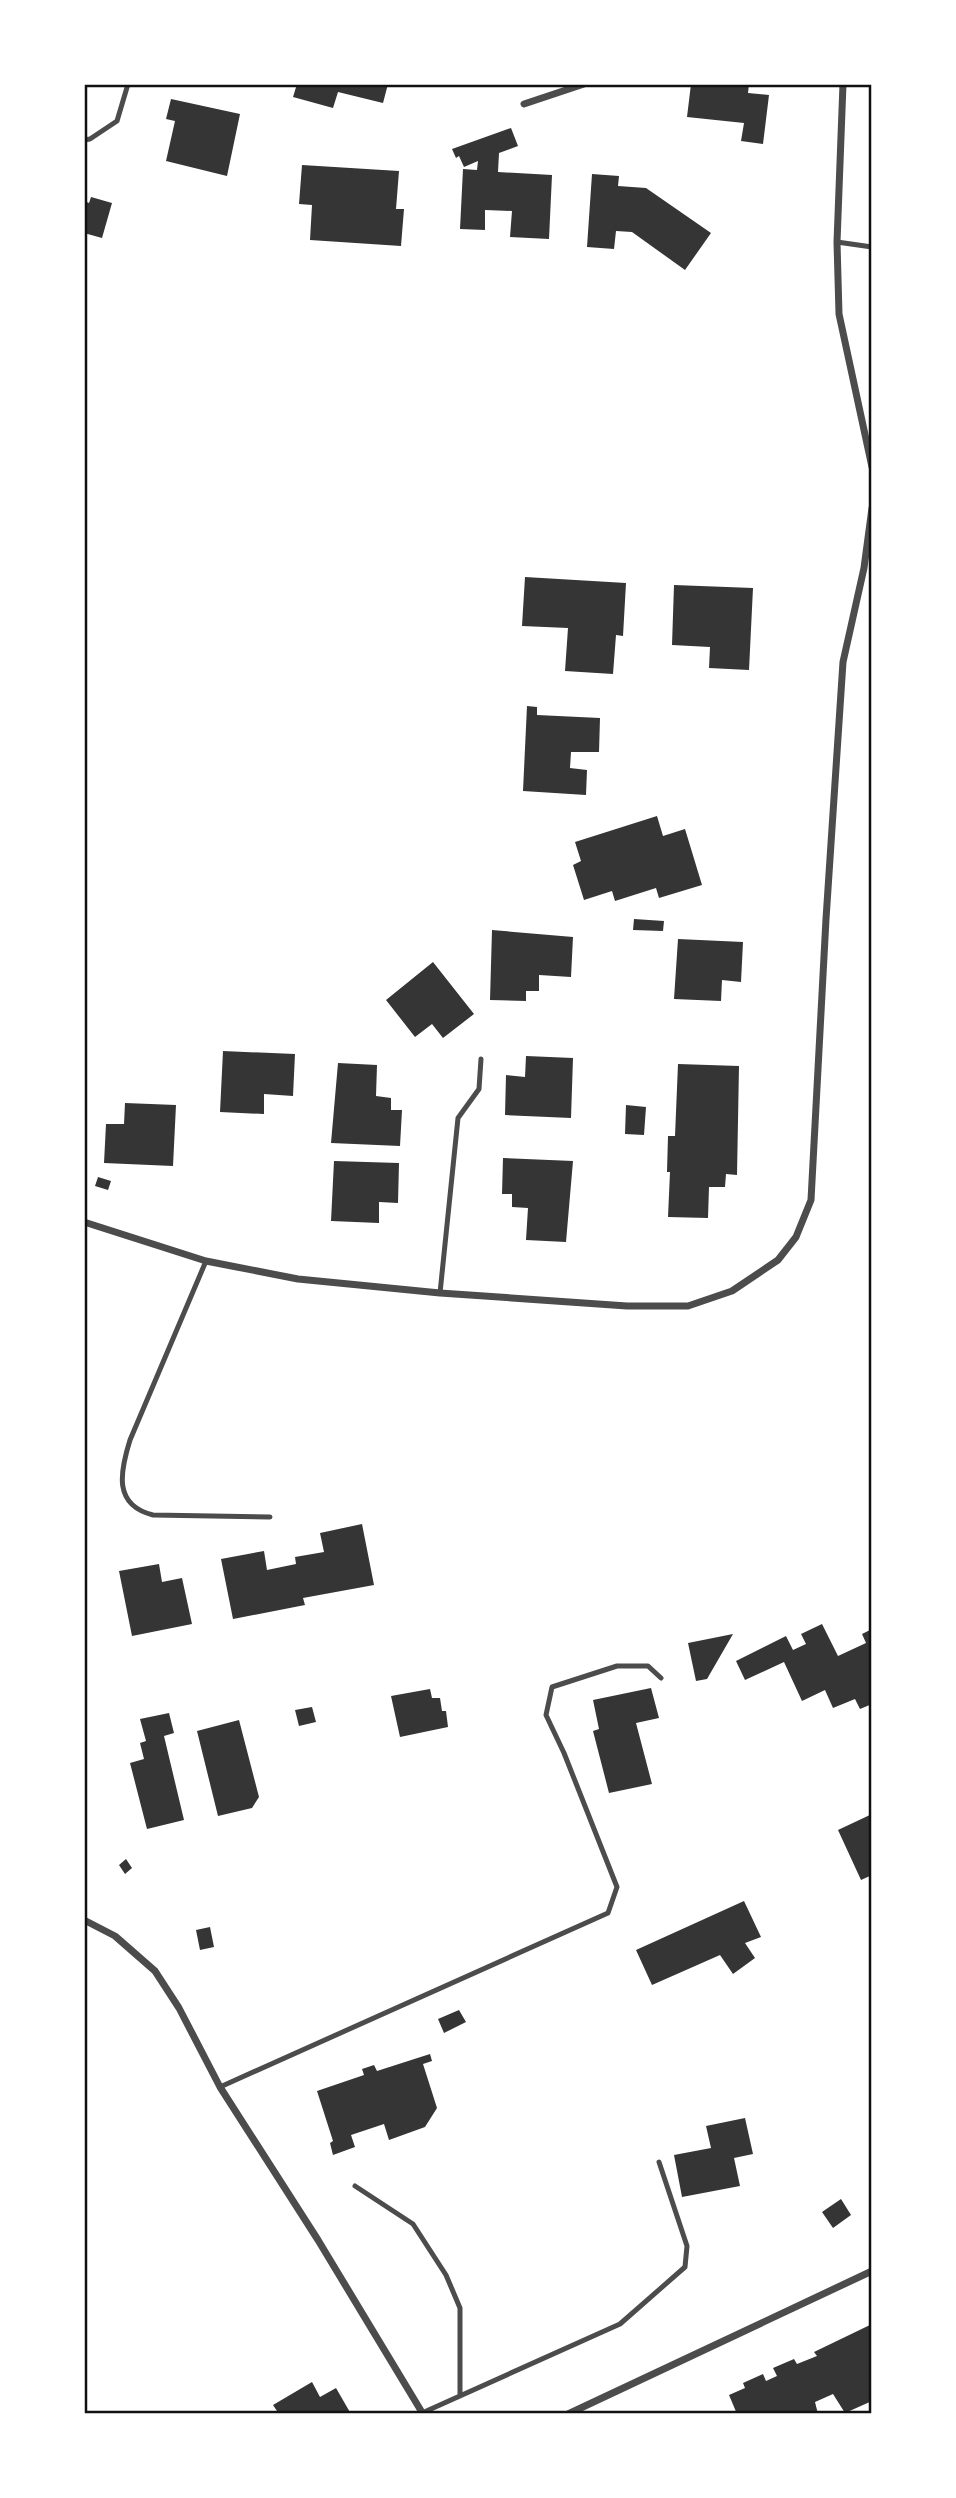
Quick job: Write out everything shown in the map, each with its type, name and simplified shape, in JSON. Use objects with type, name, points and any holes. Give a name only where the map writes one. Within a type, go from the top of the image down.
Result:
[{"type":"street","points":[[524,104],[584,84]]},
{"type":"street","points":[[843,84],[837,242],[839,314],[872,467]]},
{"type":"street","points":[[84,1222],[205,1261],[298,1279],[440,1293],[627,1306],[688,1306],[732,1291],[778,1260],[796,1237],[811,1200],[825,919],[843,662],[864,568],[872,508]]},
{"type":"street","points":[[84,1920],[115,1936],[155,1971],[179,2008],[220,2087],[318,2240],[422,2414]]},
{"type":"street","points":[[568,2414],[872,2271]]},
{"type":"lane","points":[[84,139],[90,139],[117,121],[128,84]]},
{"type":"lane","points":[[837,242],[872,247]]},
{"type":"lane","points":[[440,1293],[458,1118],[479,1089],[481,1059]]},
{"type":"lane","points":[[205,1261],[130,1440],[121,1468],[124,1494],[139,1512],[153,1516],[270,1517]]},
{"type":"lane","points":[[220,2087],[608,1913],[617,1887],[564,1753],[545,1715],[552,1687],[617,1666],[648,1666],[661,1678]]},
{"type":"lane","points":[[422,2414],[620,2324],[685,2267],[687,2246],[659,2162]]},
{"type":"lane","points":[[355,2186],[413,2224],[446,2275],[460,2308],[460,2396]]},
{"type":"building","points":[[297,84],[388,84],[383,103],[338,92],[333,108],[293,97]]},
{"type":"building","points":[[691,84],[749,84],[748,93],[769,95],[763,144],[741,141],[744,123],[687,117]]},
{"type":"building","points":[[171,99],[240,114],[227,176],[166,161],[175,121],[166,119]]},
{"type":"building","points":[[511,128],[518,146],[499,153],[498,172],[552,175],[549,239],[510,237],[512,211],[485,210],[485,230],[460,229],[463,169],[477,170],[478,161],[464,167],[452,149]]},
{"type":"building","points":[[302,165],[399,171],[396,209],[404,209],[401,246],[310,240],[312,205],[299,204]]},
{"type":"building","points":[[592,174],[619,176],[618,186],[646,188],[711,233],[685,270],[632,232],[616,231],[614,249],[587,247]]},
{"type":"building","points":[[91,197],[112,203],[102,238],[84,233],[84,201],[89,203]]},
{"type":"building","points":[[525,577],[626,583],[623,636],[616,635],[613,674],[565,671],[568,628],[522,626]]},
{"type":"building","points":[[674,585],[753,588],[749,670],[709,668],[710,647],[672,645]]},
{"type":"building","points":[[527,706],[537,707],[537,715],[600,718],[599,752],[571,752],[570,768],[587,770],[586,795],[523,791]]},
{"type":"building","points":[[657,816],[663,836],[685,829],[702,885],[659,898],[656,888],[615,901],[612,891],[584,900],[573,865],[581,861],[575,842]]},
{"type":"building","points":[[634,919],[664,921],[663,931],[633,930]]},
{"type":"building","points":[[492,930],[573,937],[571,977],[539,975],[539,991],[526,991],[526,1001],[490,1000]]},
{"type":"building","points":[[678,939],[743,942],[741,982],[722,980],[721,1001],[674,999]]},
{"type":"building","points":[[433,962],[474,1014],[443,1038],[432,1024],[415,1037],[386,1000]]},
{"type":"building","points":[[223,1051],[295,1054],[293,1096],[264,1094],[264,1114],[220,1112]]},
{"type":"building","points":[[526,1056],[573,1058],[571,1118],[505,1115],[506,1075],[525,1077]]},
{"type":"building","points":[[338,1063],[377,1065],[376,1096],[391,1098],[391,1110],[402,1110],[400,1146],[331,1143]]},
{"type":"building","points":[[678,1064],[739,1066],[737,1175],[726,1174],[725,1187],[709,1187],[708,1218],[668,1217],[668,1136],[675,1136]]},
{"type":"building","points":[[125,1103],[176,1105],[173,1166],[104,1163],[106,1124],[124,1124]]},
{"type":"building","points":[[626,1105],[646,1107],[644,1135],[625,1134]]},
{"type":"building","points":[[503,1158],[573,1161],[566,1242],[526,1240],[528,1208],[512,1207],[512,1194],[502,1194]]},
{"type":"building","points":[[334,1161],[399,1163],[398,1203],[379,1202],[379,1223],[331,1221]]},
{"type":"building","points":[[98,1177],[111,1181],[108,1190],[95,1186]]},
{"type":"building","points":[[362,1524],[374,1585],[303,1598],[305,1605],[233,1619],[221,1559],[264,1551],[267,1570],[296,1564],[295,1557],[324,1552],[320,1533]]},
{"type":"building","points":[[159,1564],[162,1582],[182,1578],[192,1624],[132,1636],[119,1571]]},
{"type":"building","points":[[822,1624],[838,1656],[866,1643],[862,1634],[872,1629],[872,1704],[860,1709],[855,1699],[833,1708],[825,1690],[802,1701],[784,1662],[745,1680],[736,1661],[786,1636],[793,1650],[806,1644],[801,1634]]},
{"type":"building","points":[[733,1634],[707,1679],[696,1681],[688,1643]]},
{"type":"building","points":[[651,1688],[659,1718],[636,1723],[652,1784],[609,1793],[593,1731],[599,1729],[593,1700]]},
{"type":"building","points":[[430,1689],[432,1698],[440,1698],[442,1711],[446,1711],[448,1727],[400,1737],[391,1696]]},
{"type":"building","points":[[312,1707],[316,1722],[299,1726],[295,1710]]},
{"type":"building","points":[[169,1713],[174,1733],[164,1736],[184,1820],[147,1829],[130,1763],[144,1759],[140,1743],[146,1741],[140,1719]]},
{"type":"building","points":[[239,1720],[259,1797],[252,1808],[218,1816],[197,1731]]},
{"type":"building","points":[[872,1814],[872,1875],[861,1880],[838,1830]]},
{"type":"building","points":[[126,1859],[132,1868],[125,1874],[119,1865]]},
{"type":"building","points":[[744,1901],[761,1937],[745,1943],[755,1958],[733,1974],[720,1955],[652,1985],[636,1950]]},
{"type":"building","points":[[210,1927],[214,1947],[200,1950],[196,1930]]},
{"type":"building","points":[[459,2010],[466,2022],[444,2033],[438,2019]]},
{"type":"building","points":[[430,2054],[432,2061],[423,2064],[437,2108],[425,2127],[389,2140],[384,2124],[351,2135],[355,2147],[333,2155],[330,2143],[333,2141],[317,2091],[364,2075],[362,2069],[374,2065],[377,2071]]},
{"type":"building","points":[[745,2118],[753,2154],[734,2158],[740,2186],[682,2197],[674,2155],[711,2148],[706,2126]]},
{"type":"building","points":[[841,2199],[851,2215],[833,2228],[822,2212]]},
{"type":"building","points":[[872,2324],[872,2401],[845,2413],[833,2394],[815,2402],[818,2414],[737,2414],[729,2395],[745,2388],[743,2383],[763,2374],[766,2381],[777,2376],[773,2368],[794,2359],[797,2364],[817,2356],[814,2352]]},
{"type":"building","points":[[312,2382],[320,2397],[336,2388],[351,2414],[279,2414],[273,2405]]}]
